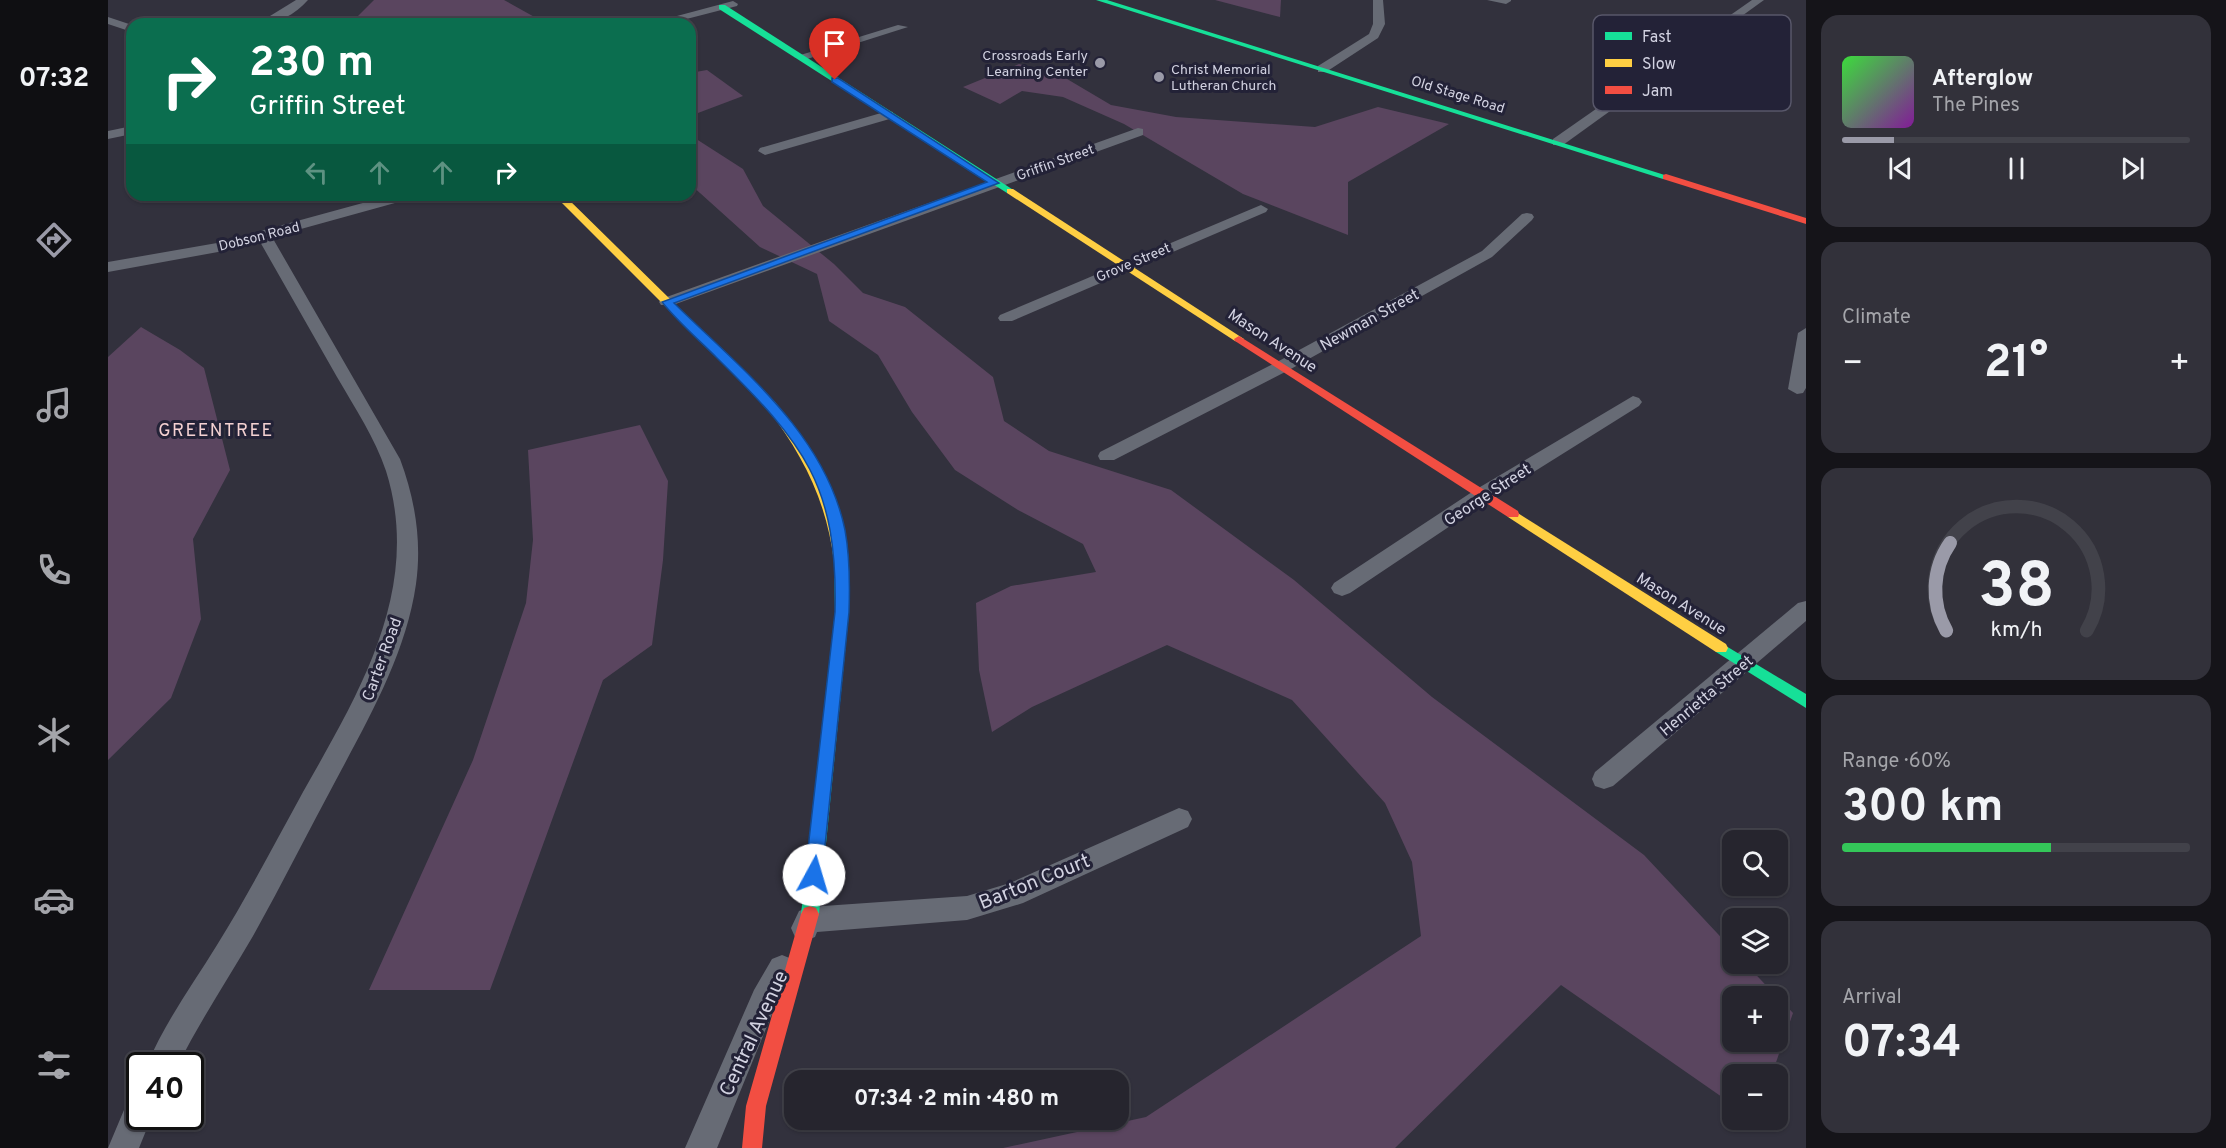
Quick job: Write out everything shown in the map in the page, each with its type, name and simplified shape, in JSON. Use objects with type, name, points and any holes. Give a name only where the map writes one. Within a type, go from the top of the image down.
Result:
[{"type":"street","points":[[275,18],[303,0]]},
{"type":"street","name":"Old Stage Road","points":[[1100,0],[1806,221]]},
{"type":"street","points":[[1322,69],[1374,36],[1379,24],[1378,0]]},
{"type":"street","points":[[1492,0],[1506,1]]},
{"type":"street","points":[[1738,15],[1759,0]]},
{"type":"street","points":[[678,18],[727,6]]},
{"type":"street","name":"Mason Avenue","points":[[727,6],[888,115],[1806,702]]},
{"type":"street","points":[[108,20],[126,27]]},
{"type":"street","points":[[800,57],[902,27]]},
{"type":"street","points":[[1558,142],[1602,111]]},
{"type":"street","points":[[765,151],[888,115]]},
{"type":"street","points":[[108,135],[126,131]]},
{"type":"street","name":"Griffin Street","points":[[667,302],[1138,132]]},
{"type":"street","name":"Dobson Road","points":[[108,267],[171,257],[264,236],[387,201]]},
{"type":"street","name":"Central Avenue","points":[[564,201],[771,405],[794,431],[813,461],[828,494],[838,530],[843,569],[842,612],[809,920],[756,1106],[752,1148]]},
{"type":"street","name":"Grove Street","points":[[1006,318],[1125,265],[1261,209]]},
{"type":"street","name":"Newman Street","points":[[1107,456],[1283,366],[1487,254],[1527,217]]},
{"type":"street","name":"Carter Road","points":[[168,1052],[179,1030],[233,944],[367,700],[389,647],[402,598],[408,554],[407,514],[401,487],[386,446],[264,236]]},
{"type":"street","points":[[1797,388],[1806,333]]},
{"type":"street","name":"George Street","points":[[1342,588],[1482,495],[1633,402]]},
{"type":"street","name":"Henrietta Street","points":[[1604,779],[1745,663],[1806,609]]},
{"type":"street","name":"Barton Court","points":[[809,920],[967,908],[1014,894],[1179,819]]},
{"type":"street","name":"Central Avenue","points":[[701,1148],[764,1000],[809,920]]},
{"type":"street","points":[[123,1148],[131,1130]]},
{"type":"shaded area","points":[[374,0],[504,0],[536,18],[355,18]]},
{"type":"shaded area","points":[[1215,0],[1281,0],[1280,17]]},
{"type":"shaded area","points":[[1019,64],[1062,76],[1111,105],[1176,117],[1315,127],[1378,107],[1449,124],[1348,182],[1348,235],[1243,194],[1124,124],[1063,97],[1022,91],[1000,104],[963,87]]},
{"type":"shaded area","points":[[707,70],[743,96],[696,114],[696,72]]},
{"type":"shaded area","points":[[696,139],[743,169],[763,206],[834,264],[863,293],[905,307],[993,377],[1004,421],[1049,451],[1171,490],[1294,580],[1432,697],[1644,855],[1722,938],[1722,974],[1755,974],[1767,986],[1722,986],[1722,1052],[1780,1052],[1775,1064],[1722,1064],[1722,1097],[1561,985],[1395,1148],[1003,1148],[1086,1130],[1129,1130],[1129,1121],[1146,1117],[1421,936],[1412,862],[1385,803],[1292,700],[1167,645],[1032,707],[992,732],[979,670],[976,603],[1011,586],[1096,572],[1083,544],[1018,510],[955,470],[912,412],[878,355],[829,321],[817,274],[760,247],[696,189]]},
{"type":"shaded area","points":[[141,327],[180,350],[204,368],[230,470],[193,539],[201,619],[171,698],[108,760],[108,357]]},
{"type":"shaded area","points":[[640,425],[668,481],[663,560],[652,645],[603,680],[490,990],[369,990],[473,760],[526,603],[533,540],[528,450]]},
{"type":"shaded area","points":[[1788,1008],[1793,1013],[1788,1028]]},
{"type":"traffic: fast","points":[[1100,0],[1666,177]]},
{"type":"traffic: fast","points":[[722,7],[1010,191]]},
{"type":"traffic: fast","points":[[810,914],[842,612],[841,562]]},
{"type":"traffic: fast","points":[[1721,648],[1806,702]]},
{"type":"traffic: slow","points":[[1010,191],[1239,339]]},
{"type":"traffic: slow","points":[[565,201],[771,405],[785,423],[809,459],[827,497],[838,539],[841,562]]},
{"type":"traffic: slow","points":[[1513,514],[1721,648]]},
{"type":"traffic: jam","points":[[1666,177],[1806,221]]},
{"type":"traffic: jam","points":[[1239,339],[1513,514]]},
{"type":"traffic: jam","points":[[752,1148],[756,1106],[810,914]]},
{"type":"place","name":"Crossroads Early Learning Center","points":[[1100,63]]},
{"type":"place","name":"Christ Memorial Lutheran Church","points":[[1159,77]]},
{"type":"district","name":"GREENTREE","points":[[216,430]]},
{"type":"route","points":[[814,875],[836,649],[842,612],[843,569],[838,530],[828,494],[813,461],[794,431],[771,405],[667,302],[994,183],[835,80]]}]
